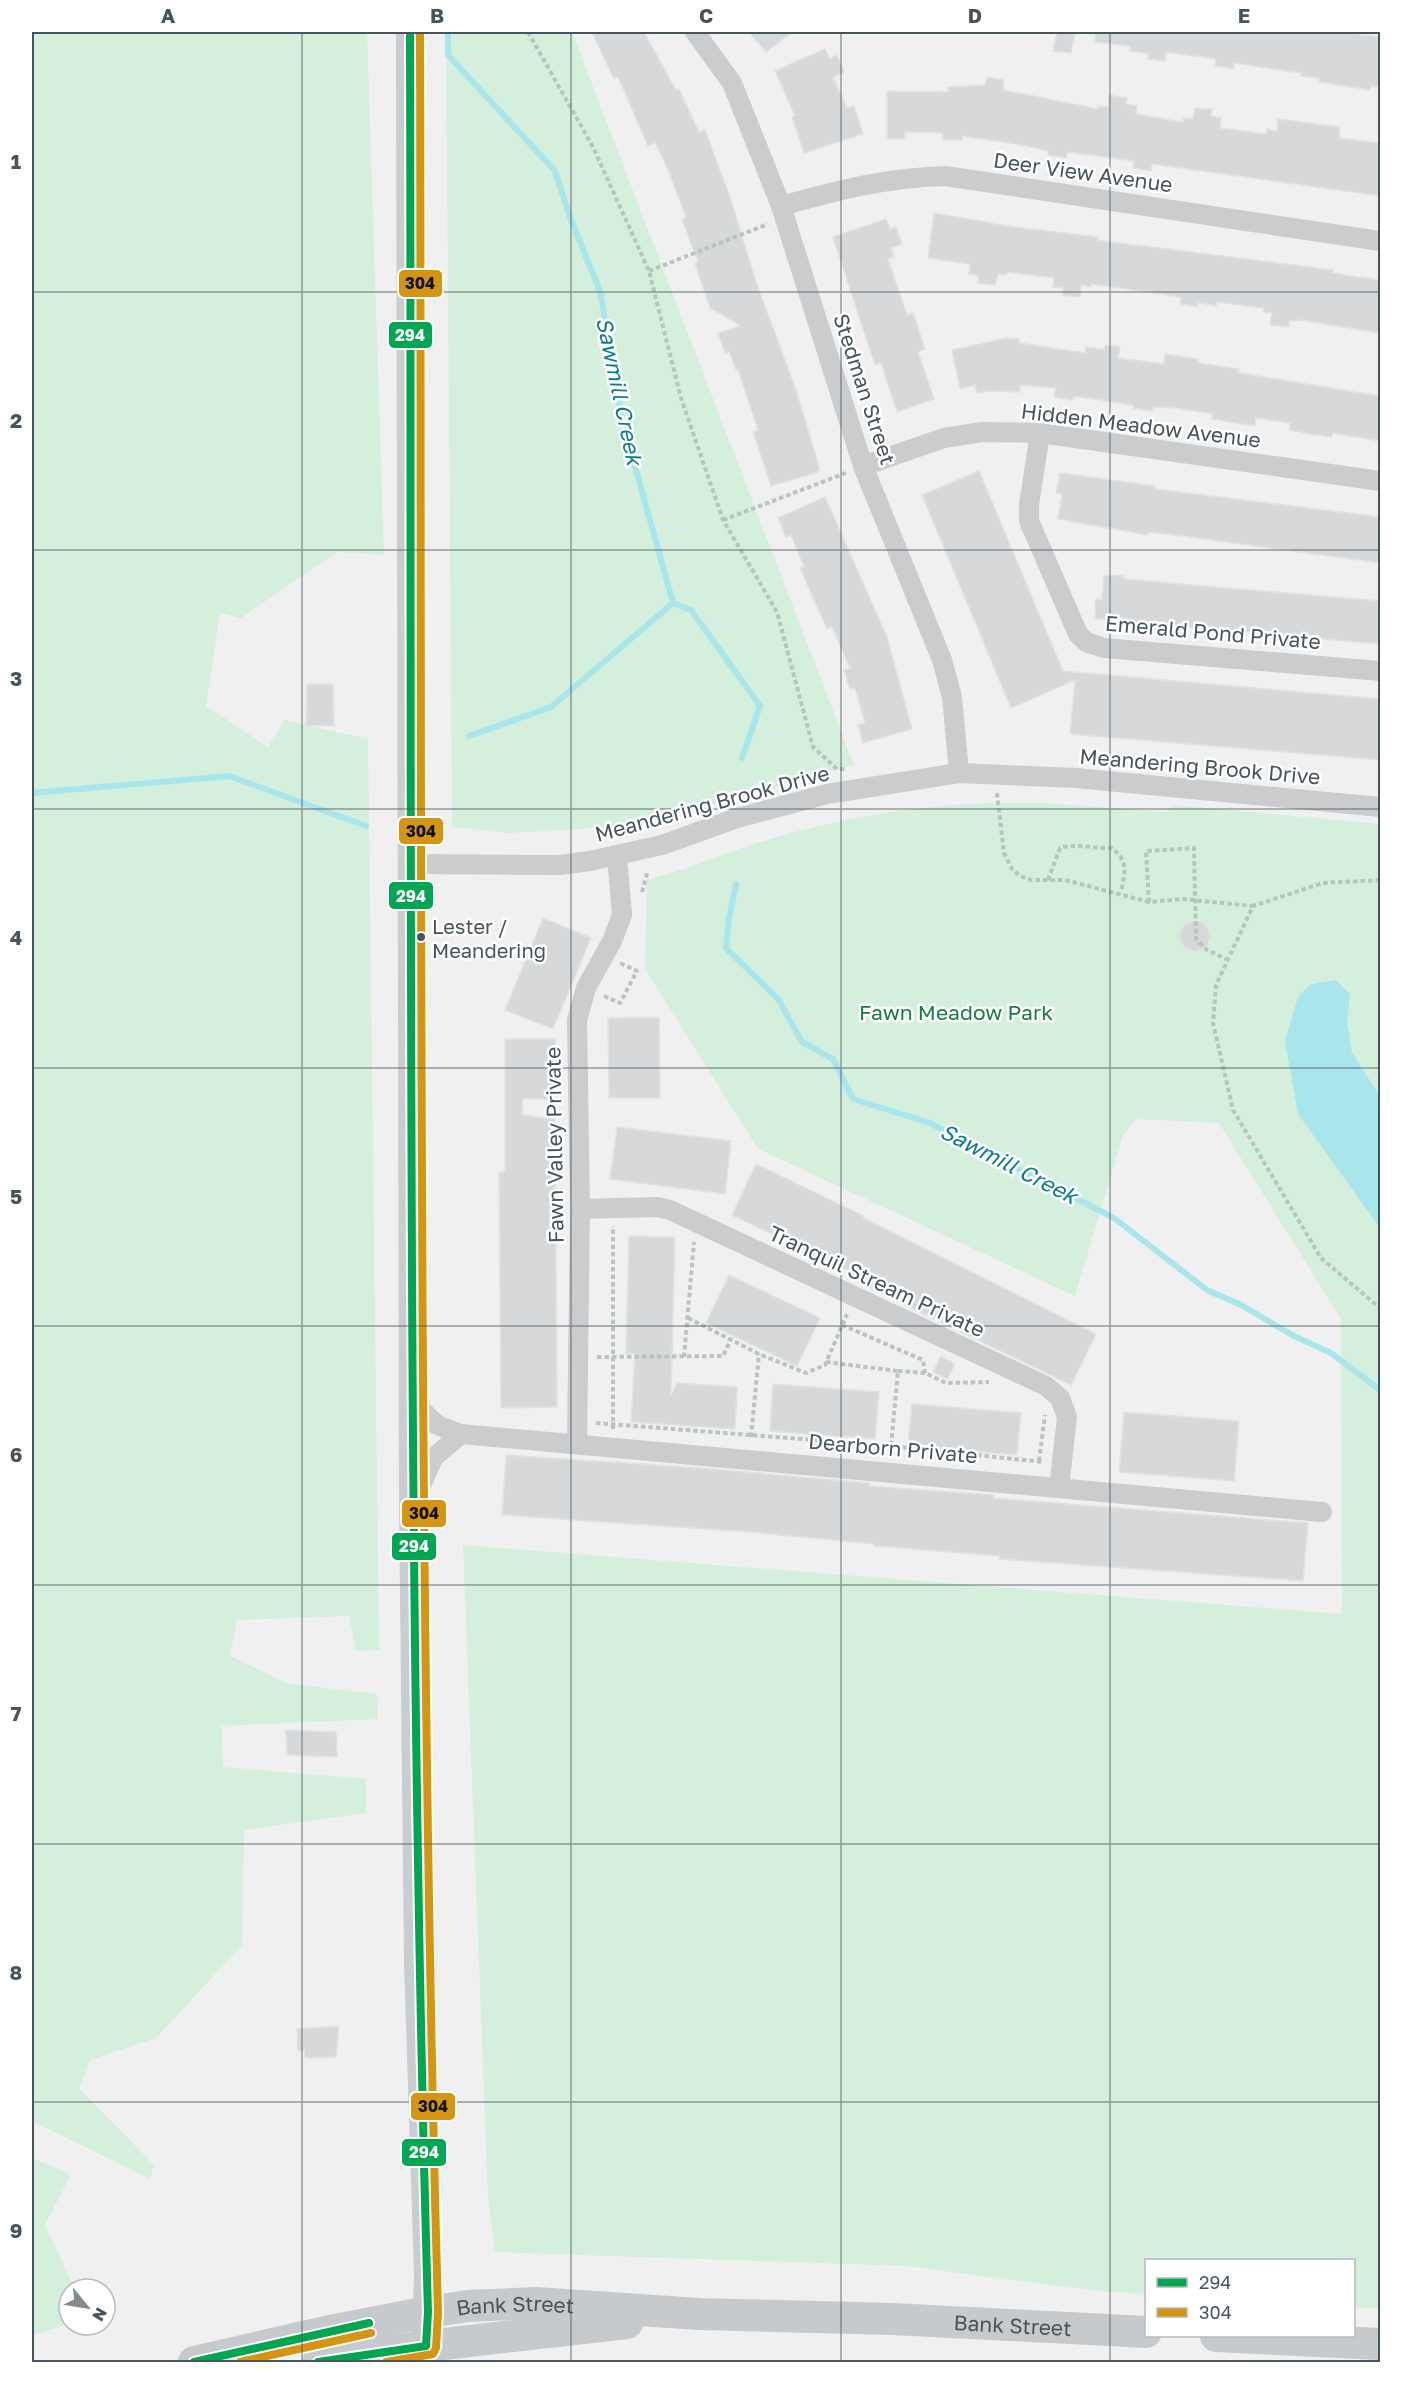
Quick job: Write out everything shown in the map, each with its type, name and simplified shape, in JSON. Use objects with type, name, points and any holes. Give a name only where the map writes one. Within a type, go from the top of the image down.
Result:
[{"type":"main road","points":[[410,32],[414,864],[413,1506],[418,1962],[428,2312],[426,2346]]},
{"type":"main road","name":"Bank Street","points":[[194,2362],[325,2332],[428,2312],[468,2306],[536,2303],[699,2314],[893,2319],[1145,2332]]},
{"type":"main road","name":"Bank Street","points":[[318,2362],[426,2346],[699,2314]]},
{"type":"main road","points":[[1236,2337],[1380,2344]]},
{"type":"street","name":"Stedman Street","points":[[694,32],[732,83],[783,212],[863,466],[942,660],[953,707],[959,773]]},
{"type":"street","name":"Deer View Avenue","points":[[783,212],[844,187],[886,179],[945,176],[1380,241]]},
{"type":"street","name":"Hidden Meadow Avenue","points":[[863,466],[944,438],[982,432],[1040,433],[1380,481]]},
{"type":"street","name":"Emerald Pond Private","points":[[1040,433],[1029,505],[1029,521],[1072,624],[1086,642],[1104,648],[1380,671]]},
{"type":"street","name":"Meandering Brook Drive","points":[[414,864],[560,865],[617,856],[662,845],[736,818],[827,794],[959,773],[993,773],[1380,807]]},
{"type":"street","name":"Fawn Valley Private","points":[[577,1444],[580,1209],[577,1020],[586,988],[612,941],[622,915],[617,856]]},
{"type":"street","name":"Tranquil Stream Private","points":[[580,1209],[658,1207],[695,1222],[1046,1386],[1060,1398],[1067,1417],[1059,1488]]},
{"type":"street","name":"Dearborn Private","points":[[413,1402],[437,1425],[461,1434],[1322,1512]]},
{"type":"street","points":[[413,1506],[433,1458],[461,1434]]},
{"type":"path","points":[[528,32],[593,147],[649,271],[681,398],[723,520],[777,612],[813,747],[837,769],[850,770]]},
{"type":"path","points":[[649,271],[783,212]]},
{"type":"path","points":[[723,520],[863,466]]},
{"type":"path","points":[[993,773],[1004,854],[1012,869],[1020,876],[1031,880],[1065,880],[1121,892],[1149,902],[1182,899],[1253,906],[1323,883],[1380,881]]},
{"type":"path","points":[[1048,880],[1060,848],[1069,845],[1090,849],[1112,848],[1122,856],[1126,867],[1121,892]]},
{"type":"path","points":[[1149,902],[1146,851],[1194,848],[1196,939],[1207,950],[1226,959]]},
{"type":"path","points":[[641,895],[648,870]]},
{"type":"path","points":[[1253,906],[1226,959],[1216,985],[1213,1023],[1233,1110],[1322,1258],[1380,1308]]},
{"type":"path","points":[[601,1004],[604,995],[620,1003],[637,971],[622,964],[626,954]]},
{"type":"path","points":[[608,1208],[613,1223],[612,1447]]},
{"type":"path","points":[[684,1357],[695,1222]]},
{"type":"path","points":[[826,1362],[855,1297]]},
{"type":"path","points":[[688,1318],[759,1354],[806,1373],[826,1362],[925,1373],[946,1383],[1000,1382]]},
{"type":"path","points":[[842,1325],[923,1359],[925,1373]]},
{"type":"path","points":[[578,1357],[723,1356],[731,1339]]},
{"type":"path","points":[[749,1459],[759,1354]]},
{"type":"path","points":[[888,1472],[898,1371]]},
{"type":"path","points":[[1039,1461],[1045,1411]]},
{"type":"path","points":[[578,1422],[891,1446],[1062,1464]]},
{"type":"green space","points":[[32,32],[367,32],[384,555],[337,552],[241,618],[220,613],[206,706],[268,747],[284,720],[368,739],[379,1650],[356,1651],[349,1616],[237,1620],[230,1656],[286,1683],[377,1694],[378,1719],[222,1726],[223,1767],[366,1779],[366,1813],[244,1830],[242,1945],[156,2038],[90,2060],[79,2088],[154,2165],[150,2179],[32,2121]]},
{"type":"green space","points":[[446,32],[572,32],[854,765],[631,826],[507,833],[452,827]]},
{"type":"green space","name":"Fawn Meadow Park","points":[[1047,803],[1165,812],[1174,805],[1380,824],[1380,2309],[1355,2307],[1355,2259],[1145,2259],[1145,2294],[1097,2291],[906,2266],[495,2252],[488,2197],[463,1545],[1342,1614],[1341,1319],[1219,1123],[1136,1119],[1123,1135],[1075,1296],[758,1149],[645,969],[647,880],[760,842],[844,820],[929,807]]},
{"type":"green space","points":[[32,2158],[71,2174],[45,2225],[69,2277],[57,2277],[57,2328],[32,2335]]},
{"type":"water","points":[[1336,980],[1350,994],[1347,1022],[1352,1053],[1380,1096],[1380,1228],[1298,1114],[1285,1041],[1298,997],[1311,984]]},
{"type":"building","points":[[592,32],[644,32],[676,90],[679,89],[699,132],[705,130],[731,200],[756,282],[796,390],[820,470],[815,473],[771,486],[753,432],[758,430],[738,369],[736,370],[729,351],[725,353],[718,333],[741,326],[710,308],[695,263],[698,262],[682,219],[686,217],[667,167],[655,143],[648,146],[618,77],[614,79]]},
{"type":"building","points":[[749,32],[792,32],[766,52]]},
{"type":"building","points":[[1057,32],[1075,32],[1071,53],[1053,51]]},
{"type":"building","points":[[1096,32],[1341,32],[1380,37],[1380,87],[1371,86],[1370,90],[1319,82],[1319,78],[1301,76],[1301,73],[1234,63],[1234,69],[1215,66],[1216,59],[1166,52],[1165,61],[1148,59],[1149,54],[1130,51],[1130,46],[1095,42]]},
{"type":"building","points":[[825,49],[830,59],[837,55],[844,72],[833,77],[847,108],[854,106],[863,134],[804,153],[792,117],[795,116],[775,71]]},
{"type":"building","points":[[987,77],[1004,80],[1003,90],[1098,109],[1098,106],[1108,107],[1109,95],[1127,98],[1126,104],[1137,106],[1136,114],[1183,122],[1183,118],[1193,119],[1195,108],[1212,109],[1211,116],[1221,118],[1220,128],[1266,134],[1267,129],[1277,131],[1278,119],[1340,127],[1339,138],[1380,143],[1380,196],[1152,164],[1151,171],[1133,168],[1134,161],[1067,152],[1066,158],[1048,155],[1049,151],[962,136],[962,140],[943,140],[943,133],[905,132],[905,139],[887,139],[887,91],[948,92],[948,87],[985,85]]},
{"type":"building","points":[[934,213],[1014,227],[1098,237],[1097,240],[1333,270],[1332,273],[1380,280],[1380,333],[1301,320],[1289,321],[1289,327],[1270,325],[1272,313],[1263,312],[1264,308],[1217,302],[1216,306],[1198,303],[1198,307],[1180,304],[1181,297],[1091,284],[1091,287],[1081,285],[1080,297],[1062,295],[1063,288],[1053,287],[1054,278],[1007,272],[1006,275],[998,274],[995,285],[978,283],[979,276],[969,274],[970,264],[928,258]]},
{"type":"building","points":[[886,219],[890,229],[896,227],[902,244],[891,248],[894,257],[888,259],[907,315],[913,313],[925,349],[918,352],[934,399],[897,412],[881,363],[875,365],[833,237]]},
{"type":"building","points":[[1006,338],[1019,339],[1019,343],[1085,353],[1086,347],[1104,349],[1105,345],[1120,347],[1118,358],[1164,364],[1165,354],[1197,359],[1199,363],[1239,369],[1239,373],[1380,396],[1380,441],[1333,433],[1332,437],[1313,435],[1290,430],[1290,423],[1256,418],[1255,426],[1212,419],[1213,414],[1175,408],[1153,407],[1152,411],[1133,408],[1133,405],[1074,396],[1073,400],[1054,397],[1056,388],[1020,385],[1020,392],[977,393],[975,385],[960,389],[952,350]]},
{"type":"building","points":[[979,471],[1063,671],[1380,699],[1380,760],[1070,734],[1075,680],[1011,708],[922,495]]},
{"type":"building","points":[[1060,473],[1155,486],[1155,489],[1380,517],[1380,563],[1175,535],[1148,532],[1148,535],[1058,519],[1062,494],[1056,493]]},
{"type":"building","points":[[825,497],[887,637],[912,729],[863,743],[858,725],[865,723],[855,688],[850,689],[844,670],[850,668],[832,627],[827,629],[800,568],[804,567],[791,535],[786,537],[778,518]]},
{"type":"building","points":[[1104,575],[1124,576],[1124,579],[1380,601],[1380,644],[1174,626],[1173,631],[1136,628],[1136,624],[1128,622],[1095,619],[1096,599],[1102,600]]},
{"type":"building","points":[[307,684],[333,684],[334,726],[306,725]]},
{"type":"building","points":[[543,918],[591,938],[553,1029],[505,1010]]},
{"type":"building","points":[[1195,921],[1205,926],[1210,936],[1205,946],[1195,951],[1185,946],[1180,936],[1185,926]]},
{"type":"building","points":[[659,1017],[660,1098],[609,1098],[608,1018]]},
{"type":"building","points":[[505,1039],[555,1039],[555,1099],[523,1099],[522,1115],[555,1119],[557,1407],[501,1408],[499,1172],[505,1172]]},
{"type":"building","points":[[617,1127],[731,1141],[725,1194],[610,1179]]},
{"type":"building","points":[[756,1164],[1096,1334],[1071,1385],[857,1282],[860,1276],[732,1215]]},
{"type":"building","points":[[629,1236],[675,1237],[671,1396],[677,1383],[737,1387],[735,1429],[631,1422],[635,1354],[626,1353]]},
{"type":"building","points":[[729,1275],[820,1318],[797,1366],[706,1323]]},
{"type":"building","points":[[941,1356],[955,1364],[947,1379],[933,1372]]},
{"type":"building","points":[[773,1384],[879,1392],[875,1439],[770,1431]]},
{"type":"building","points":[[912,1404],[1021,1413],[1017,1455],[908,1446]]},
{"type":"building","points":[[1124,1412],[1239,1421],[1234,1481],[1119,1472]]},
{"type":"building","points":[[506,1455],[702,1468],[869,1483],[869,1486],[994,1495],[994,1498],[1308,1523],[1303,1581],[999,1559],[1000,1556],[874,1546],[874,1544],[750,1532],[502,1515]]},
{"type":"building","points":[[286,1730],[336,1732],[337,1757],[287,1755]]},
{"type":"building","points":[[339,2026],[336,2057],[309,2058],[305,2057],[304,2050],[298,2051],[297,2029]]},
{"type":"waterway","name":"Sawmill Creek","points":[[448,32],[448,55],[555,171],[571,220],[600,291],[622,419],[673,603],[691,610],[760,706],[742,758]]},
{"type":"waterway","points":[[469,736],[551,707],[673,603]]},
{"type":"waterway","points":[[32,793],[229,776],[366,826]]},
{"type":"waterway","name":"Sawmill Creek","points":[[736,884],[726,948],[778,999],[802,1042],[833,1059],[853,1099],[930,1123],[1114,1218],[1207,1290],[1241,1305],[1292,1335],[1331,1353],[1380,1390]]},
{"type":"transit line","name":"294","points":[[318,2362],[426,2346],[428,2312],[421,2027],[413,1457],[410,32]]},
{"type":"transit line","name":"304","points":[[386,2362],[433,2354],[436,2348],[438,2312],[431,2027],[424,1457],[420,32]]},
{"type":"transit line","name":"294","points":[[194,2362],[369,2323]]},
{"type":"transit line","name":"304","points":[[240,2362],[371,2333]]},
{"type":"place","name":"Lester / Meandering","points":[[421,937]]}]
